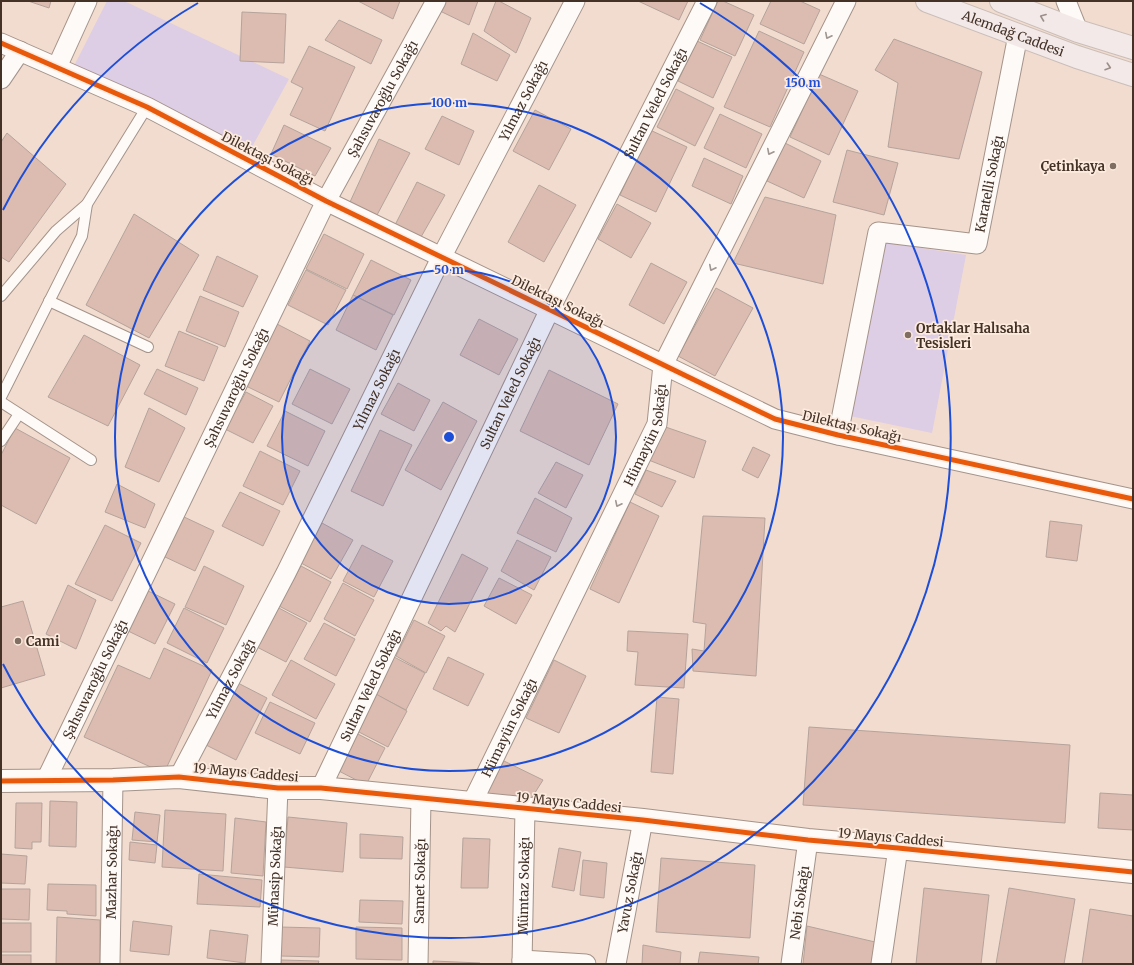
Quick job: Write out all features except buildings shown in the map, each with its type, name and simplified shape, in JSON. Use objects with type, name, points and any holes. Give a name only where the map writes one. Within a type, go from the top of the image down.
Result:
[{"type":"main road","name":"Alemdağ Caddesi","points":[[927,1],[1076,57],[1133,76]]},
{"type":"main road","name":"Alemdağ Caddesi","points":[[1001,1],[1078,31],[1133,48]]},
{"type":"main road","name":"Alemdağ Caddesi","points":[[1076,57],[1078,31]]},
{"type":"street","points":[[57,68],[87,1]]},
{"type":"street","name":"Şahsuvaroğlu Sokağı","points":[[46,780],[326,201],[436,1]]},
{"type":"street","name":"Yılmaz Sokağı","points":[[179,777],[286,573],[442,256],[575,1]]},
{"type":"street","name":"Sultan Veled Sokağı","points":[[321,788],[550,309],[707,1]]},
{"type":"street","name":"Hümayün Sokağı","points":[[472,803],[657,424],[663,365],[846,1]]},
{"type":"street","points":[[1066,1],[1078,31]]},
{"type":"street","name":"Karatelli Sokağı","points":[[838,435],[878,232],[977,244],[1018,35]]},
{"type":"street","name":"Dilektaşı Sokağı","points":[[1,43],[147,107],[326,201],[775,419],[838,435],[1133,499]]},
{"type":"street","points":[[1,79],[20,51]]},
{"type":"street","name":"19 Mayıs Caddesi","points":[[1,781],[113,780],[179,777],[278,788],[321,788],[643,820],[808,840],[1133,872]]},
{"type":"street","name":"Mazhar Sokağı","points":[[110,964],[113,780]]},
{"type":"street","name":"Münasip Sokağı","points":[[271,964],[278,788]]},
{"type":"street","name":"Samet Sokağı","points":[[418,964],[421,799]]},
{"type":"street","name":"Mümtaz Sokağı","points":[[522,962],[525,808]]},
{"type":"street","name":"Yavuz Sokağı","points":[[616,964],[643,820]]},
{"type":"street","name":"Nebi Sokağı","points":[[791,964],[808,840]]},
{"type":"street","points":[[881,964],[898,848]]},
{"type":"street","points":[[522,962],[586,964]]},
{"type":"lane","points":[[1,296],[56,231],[88,204],[147,107]]},
{"type":"lane","points":[[1,397],[82,236],[88,204]]},
{"type":"lane","points":[[49,302],[148,347]]},
{"type":"lane","points":[[1,402],[91,460]]},
{"type":"lane","points":[[1,441],[19,414]]},
{"type":"shaded area","points":[[107,1],[124,1],[289,79],[247,156],[72,70]]},
{"type":"shaded area","name":"Ortaklar Halısaha Tesisleri","points":[[883,242],[966,255],[932,433],[850,416]]},
{"type":"cycle path","points":[[1,43],[147,107],[326,201],[775,419],[838,435],[1133,499]]},
{"type":"cycle path","points":[[1,781],[113,780],[179,777],[278,788],[321,788],[643,820],[808,840],[1133,872]]},
{"type":"place","name":"Çetinkaya","points":[[1113,166]]},
{"type":"place","name":"Ortaklar Halısaha Tesisleri","points":[[908,335]]},
{"type":"place","name":"Cami","points":[[18,641]]}]
